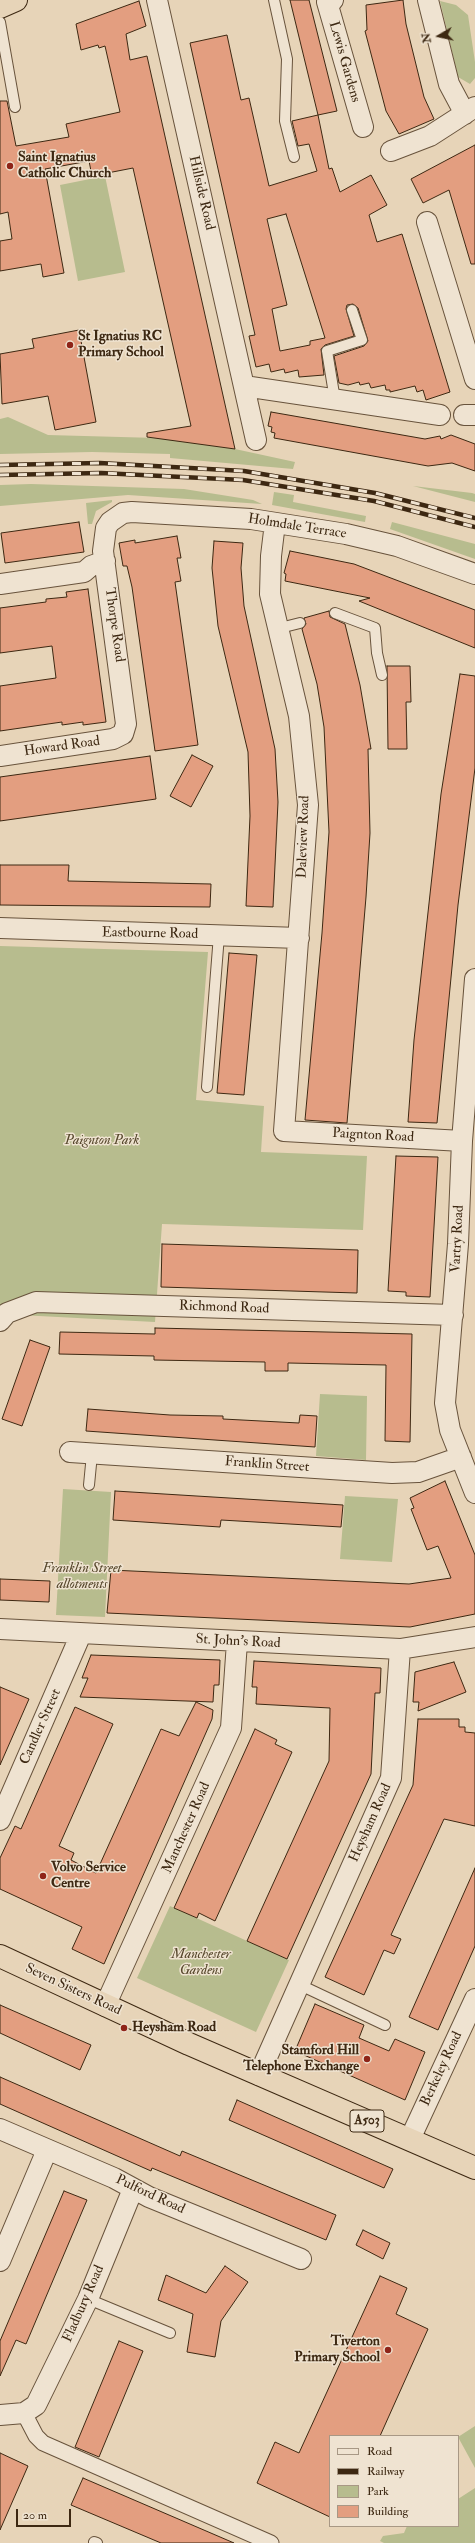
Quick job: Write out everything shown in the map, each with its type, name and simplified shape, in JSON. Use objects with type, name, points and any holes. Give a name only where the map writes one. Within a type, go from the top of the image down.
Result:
[{"type":"highway","points":[[0,7],[16,0]]},
{"type":"highway","name":"Seven Sisters Road","points":[[0,1956],[105,2006],[259,2075],[475,2168]]},
{"type":"street","name":"Hillside Road","points":[[157,0],[256,440]]},
{"type":"street","name":"Lewis Gardens","points":[[333,0],[327,2],[363,127]]},
{"type":"street","points":[[391,151],[430,136],[470,110],[449,84],[428,0]]},
{"type":"street","points":[[426,222],[475,379]]},
{"type":"street","points":[[244,386],[395,410],[440,415]]},
{"type":"street","name":"Holmdale Terrace","points":[[115,518],[123,513],[132,512],[275,523],[346,534],[397,546],[475,574]]},
{"type":"street","name":"Thorpe Road","points":[[115,518],[106,528],[103,539],[126,724],[123,734]]},
{"type":"street","name":"Daleview Road","points":[[275,523],[270,580],[272,604],[280,628],[299,716],[308,805],[284,1131]]},
{"type":"street","points":[[0,584],[84,572],[91,566],[105,562]]},
{"type":"street","name":"Howard Road","points":[[0,756],[114,739],[123,734]]},
{"type":"street","name":"Eastbourne Road","points":[[0,928],[299,938]]},
{"type":"street","name":"Vartry Road","points":[[475,979],[462,1140],[453,1315],[445,1403],[450,1430],[475,1493]]},
{"type":"street","name":"Paignton Road","points":[[284,1131],[462,1140]]},
{"type":"street","name":"Richmond Road","points":[[0,1321],[8,1313],[36,1302],[453,1315]]},
{"type":"street","name":"Franklin Street","points":[[70,1452],[392,1473],[418,1472],[461,1457]]},
{"type":"street","name":"St. John's Road","points":[[0,1629],[400,1649],[475,1637]]},
{"type":"street","name":"Candler Street","points":[[0,1820],[81,1634]]},
{"type":"street","name":"Manchester Road","points":[[105,2006],[231,1728],[237,1642]]},
{"type":"street","name":"Heysham Road","points":[[259,2075],[298,1984],[391,1778],[400,1649]]},
{"type":"street","name":"Berkeley Road","points":[[410,2139],[475,1998]]},
{"type":"street","name":"Pulford Road","points":[[0,2129],[112,2177],[149,2197],[301,2259]]},
{"type":"street","points":[[0,2261],[47,2150]]},
{"type":"street","name":"Fladbury Road","points":[[24,2413],[36,2405],[88,2299],[133,2189]]},
{"type":"street","points":[[0,2415],[24,2413],[36,2436],[43,2444],[271,2543]]},
{"type":"lane","points":[[274,0],[287,59],[285,120],[294,157]]},
{"type":"lane","points":[[0,22],[15,107]]},
{"type":"lane","points":[[335,400],[327,351],[362,340],[352,310]]},
{"type":"lane","points":[[440,415],[470,415]]},
{"type":"lane","points":[[335,613],[375,628],[377,653],[382,675]]},
{"type":"lane","points":[[280,628],[300,623]]},
{"type":"lane","points":[[207,1087],[219,935]]},
{"type":"lane","points":[[89,1486],[92,1454]]},
{"type":"lane","points":[[298,1984],[385,2025]]},
{"type":"lane","points":[[88,2299],[170,2333]]},
{"type":"green space","points":[[440,1],[456,5],[468,15],[475,62],[475,78],[470,84],[458,77]]},
{"type":"green space","points":[[105,176],[125,272],[78,281],[60,185]]},
{"type":"green space","points":[[8,417],[48,435],[157,438],[235,449],[295,462],[293,469],[170,458],[170,454],[92,452],[0,454],[0,419]]},
{"type":"green space","points":[[31,484],[184,489],[253,500],[262,504],[128,495],[0,506],[0,485]]},
{"type":"green space","points":[[413,486],[472,493],[475,494],[475,502]]},
{"type":"green space","points":[[274,492],[294,495],[293,502],[366,516],[365,522],[272,505]]},
{"type":"green space","points":[[112,500],[112,502],[96,511],[92,524],[88,524],[86,503]]},
{"type":"green space","points":[[392,522],[475,544],[475,559],[390,529]]},
{"type":"green space","name":"Paignton Park","points":[[0,946],[208,952],[196,1100],[264,1106],[261,1152],[367,1156],[363,1230],[162,1224],[155,1322],[0,1314]]},
{"type":"green space","points":[[320,1394],[367,1396],[366,1460],[316,1456]]},
{"type":"green space","name":"Franklin Street allotments","points":[[63,1489],[111,1492],[105,1617],[56,1615]]},
{"type":"green space","points":[[345,1496],[398,1499],[392,1562],[340,1559]]},
{"type":"green space","name":"Manchester Gardens","points":[[170,1906],[289,1960],[256,2032],[137,1978]]},
{"type":"green space","points":[[475,2426],[475,2468],[459,2439],[459,2436]]},
{"type":"green space","points":[[475,2488],[475,2543],[384,2543],[380,2541],[383,2536],[404,2533],[407,2527],[459,2527],[459,2498]]},
{"type":"building","points":[[290,0],[309,0],[337,111],[318,115]]},
{"type":"building","points":[[403,0],[406,24],[424,97],[434,119],[399,134],[386,111],[365,31],[367,30],[366,5]]},
{"type":"building","points":[[139,1],[146,26],[126,34],[130,60],[147,56],[235,449],[147,437],[147,433],[191,426],[133,168],[92,176],[89,161],[45,169],[64,273],[43,277],[41,264],[0,271],[0,241],[12,239],[8,212],[0,214],[0,101],[7,101],[16,146],[69,137],[66,124],[120,112],[105,46],[99,48],[98,45],[81,50],[76,24]]},
{"type":"building","points":[[227,35],[241,100],[249,98],[269,186],[317,171],[309,144],[298,146],[292,121],[318,115],[329,169],[332,168],[340,192],[371,175],[387,205],[369,215],[377,242],[402,234],[450,392],[426,400],[423,390],[417,392],[415,386],[390,392],[390,390],[386,390],[385,385],[371,388],[369,383],[360,385],[359,382],[348,385],[339,383],[334,356],[364,346],[368,341],[358,308],[353,304],[347,305],[346,309],[354,336],[325,345],[321,349],[324,375],[299,377],[298,370],[285,373],[284,369],[271,372],[269,364],[256,367],[249,336],[255,335],[190,43]],"holes":[[[286,214],[325,338],[310,341],[310,345],[280,351],[272,309],[287,305],[267,219]]]},
{"type":"building","points":[[475,145],[475,264],[471,264],[449,190],[423,203],[411,179]]},
{"type":"building","points":[[79,330],[96,422],[55,430],[48,396],[2,404],[0,354],[34,348],[32,339]]},
{"type":"building","points":[[271,412],[425,439],[440,436],[441,439],[451,435],[475,444],[475,471],[452,463],[428,466],[274,438],[275,433],[271,432],[272,427],[268,426]]},
{"type":"building","points":[[79,522],[84,552],[5,563],[1,533]]},
{"type":"building","points":[[177,536],[181,558],[177,558],[181,581],[175,582],[198,745],[155,751],[132,587],[127,566],[123,566],[119,543],[135,540],[135,543]]},
{"type":"building","points":[[214,541],[243,543],[241,568],[244,606],[275,749],[278,802],[273,907],[246,906],[250,816],[248,752],[218,626],[212,568]]},
{"type":"building","points":[[290,551],[354,564],[475,610],[475,648],[359,601],[370,598],[285,581],[286,574],[284,573]]},
{"type":"building","points":[[88,589],[106,722],[83,725],[83,722],[62,725],[62,722],[0,731],[0,686],[56,678],[52,646],[0,653],[0,608],[46,602],[46,599],[67,597],[66,592]]},
{"type":"building","points":[[329,611],[330,617],[345,624],[360,685],[371,749],[368,749],[370,833],[366,897],[347,1123],[305,1120],[322,933],[329,832],[324,727],[317,684],[302,629],[306,624],[304,618]]},
{"type":"building","points":[[387,666],[410,666],[411,702],[406,702],[407,749],[388,749]]},
{"type":"building","points":[[460,674],[475,676],[475,768],[458,905],[437,1123],[408,1122],[414,1040],[441,794]]},
{"type":"building","points":[[192,755],[213,766],[191,807],[170,796]]},
{"type":"building","points":[[150,756],[156,799],[0,821],[0,777]]},
{"type":"building","points":[[0,865],[69,865],[68,881],[211,884],[210,907],[0,905]]},
{"type":"building","points":[[229,953],[257,955],[244,1095],[217,1093]]},
{"type":"building","points":[[396,1156],[438,1157],[430,1297],[406,1296],[406,1292],[388,1291]]},
{"type":"building","points":[[162,1244],[358,1250],[357,1293],[161,1287]]},
{"type":"building","points":[[155,1328],[412,1334],[410,1442],[385,1441],[386,1365],[288,1363],[288,1371],[265,1371],[265,1362],[154,1360],[154,1356],[59,1354],[60,1332],[155,1334]]},
{"type":"building","points":[[30,1340],[50,1347],[22,1426],[2,1419]]},
{"type":"building","points":[[88,1409],[170,1415],[223,1416],[223,1419],[299,1423],[300,1415],[317,1416],[315,1447],[86,1431]]},
{"type":"building","points":[[445,1481],[475,1555],[475,1614],[410,1627],[107,1613],[111,1570],[409,1584],[451,1578],[438,1546],[427,1550],[411,1509],[414,1508],[410,1498]]},
{"type":"building","points":[[115,1491],[343,1505],[341,1527],[221,1520],[220,1527],[113,1520]]},
{"type":"building","points":[[0,1579],[50,1581],[49,1602],[0,1600]]},
{"type":"building","points":[[91,1655],[220,1660],[219,1685],[214,1685],[213,1702],[80,1697],[88,1678],[82,1678]]},
{"type":"building","points":[[254,1661],[381,1668],[380,1693],[375,1693],[371,1774],[287,1959],[247,1941],[329,1761],[330,1708],[256,1704],[257,1687],[252,1687]]},
{"type":"building","points":[[454,1662],[466,1692],[418,1711],[419,1702],[413,1702],[415,1672]]},
{"type":"building","points":[[0,1687],[29,1699],[0,1765]]},
{"type":"building","points":[[196,1702],[213,1710],[212,1719],[104,1964],[72,1949],[82,1927],[0,1889],[0,1858],[15,1826],[21,1829],[75,1707],[113,1724],[59,1846],[74,1853],[71,1860],[96,1873],[161,1729],[179,1736]]},
{"type":"building","points":[[418,1719],[459,1719],[459,1727],[465,1727],[465,1732],[475,1733],[475,1826],[444,1819],[391,1935],[401,1939],[394,1954],[384,1950],[364,1995],[325,1977],[413,1785]]},
{"type":"building","points":[[255,1729],[277,1740],[275,1744],[292,1752],[215,1921],[199,1913],[197,1918],[174,1908]]},
{"type":"building","points":[[475,1868],[475,1946],[438,2030],[409,2017]]},
{"type":"building","name":"Stamford Hill Telephone Exchange","points":[[315,2004],[364,2025],[359,2038],[389,2051],[395,2039],[425,2052],[405,2100],[295,2051]]},
{"type":"building","points":[[0,2005],[91,2045],[80,2070],[0,2033]]},
{"type":"building","points":[[0,2077],[180,2156],[182,2151],[336,2215],[326,2240],[152,2168],[151,2171],[0,2104]]},
{"type":"building","points":[[237,2100],[393,2169],[384,2188],[229,2120]]},
{"type":"building","points":[[64,2191],[87,2200],[26,2344],[16,2340],[0,2376],[0,2341]]},
{"type":"building","points":[[363,2230],[390,2243],[383,2259],[356,2245]]},
{"type":"building","points":[[225,2266],[248,2282],[221,2321],[215,2357],[187,2352],[193,2314],[158,2300],[166,2275],[206,2293]]},
{"type":"building","points":[[380,2276],[407,2288],[396,2314],[428,2329],[380,2435],[329,2435],[329,2517],[257,2483],[275,2442],[299,2453]]},
{"type":"building","points":[[119,2341],[143,2351],[99,2457],[75,2447]]},
{"type":"building","points":[[0,2453],[28,2466],[0,2530]]},
{"type":"building","points":[[83,2478],[234,2543],[161,2543],[71,2505]]},
{"type":"railway","points":[[0,465],[100,463],[244,471],[375,493],[475,518]]},
{"type":"railway","points":[[0,475],[101,473],[243,480],[374,501],[475,527]]},
{"type":"place","name":"Saint Ignatius Catholic Church","points":[[10,166]]},
{"type":"place","name":"St Ignatius RC Primary School","points":[[70,345]]},
{"type":"place","name":"Volvo Service Centre","points":[[43,1876]]},
{"type":"place","name":"Heysham Road","points":[[124,2028]]},
{"type":"place","name":"Stamford Hill Telephone Exchange","points":[[367,2059]]},
{"type":"place","name":"Tiverton Primary School","points":[[388,2350]]}]
